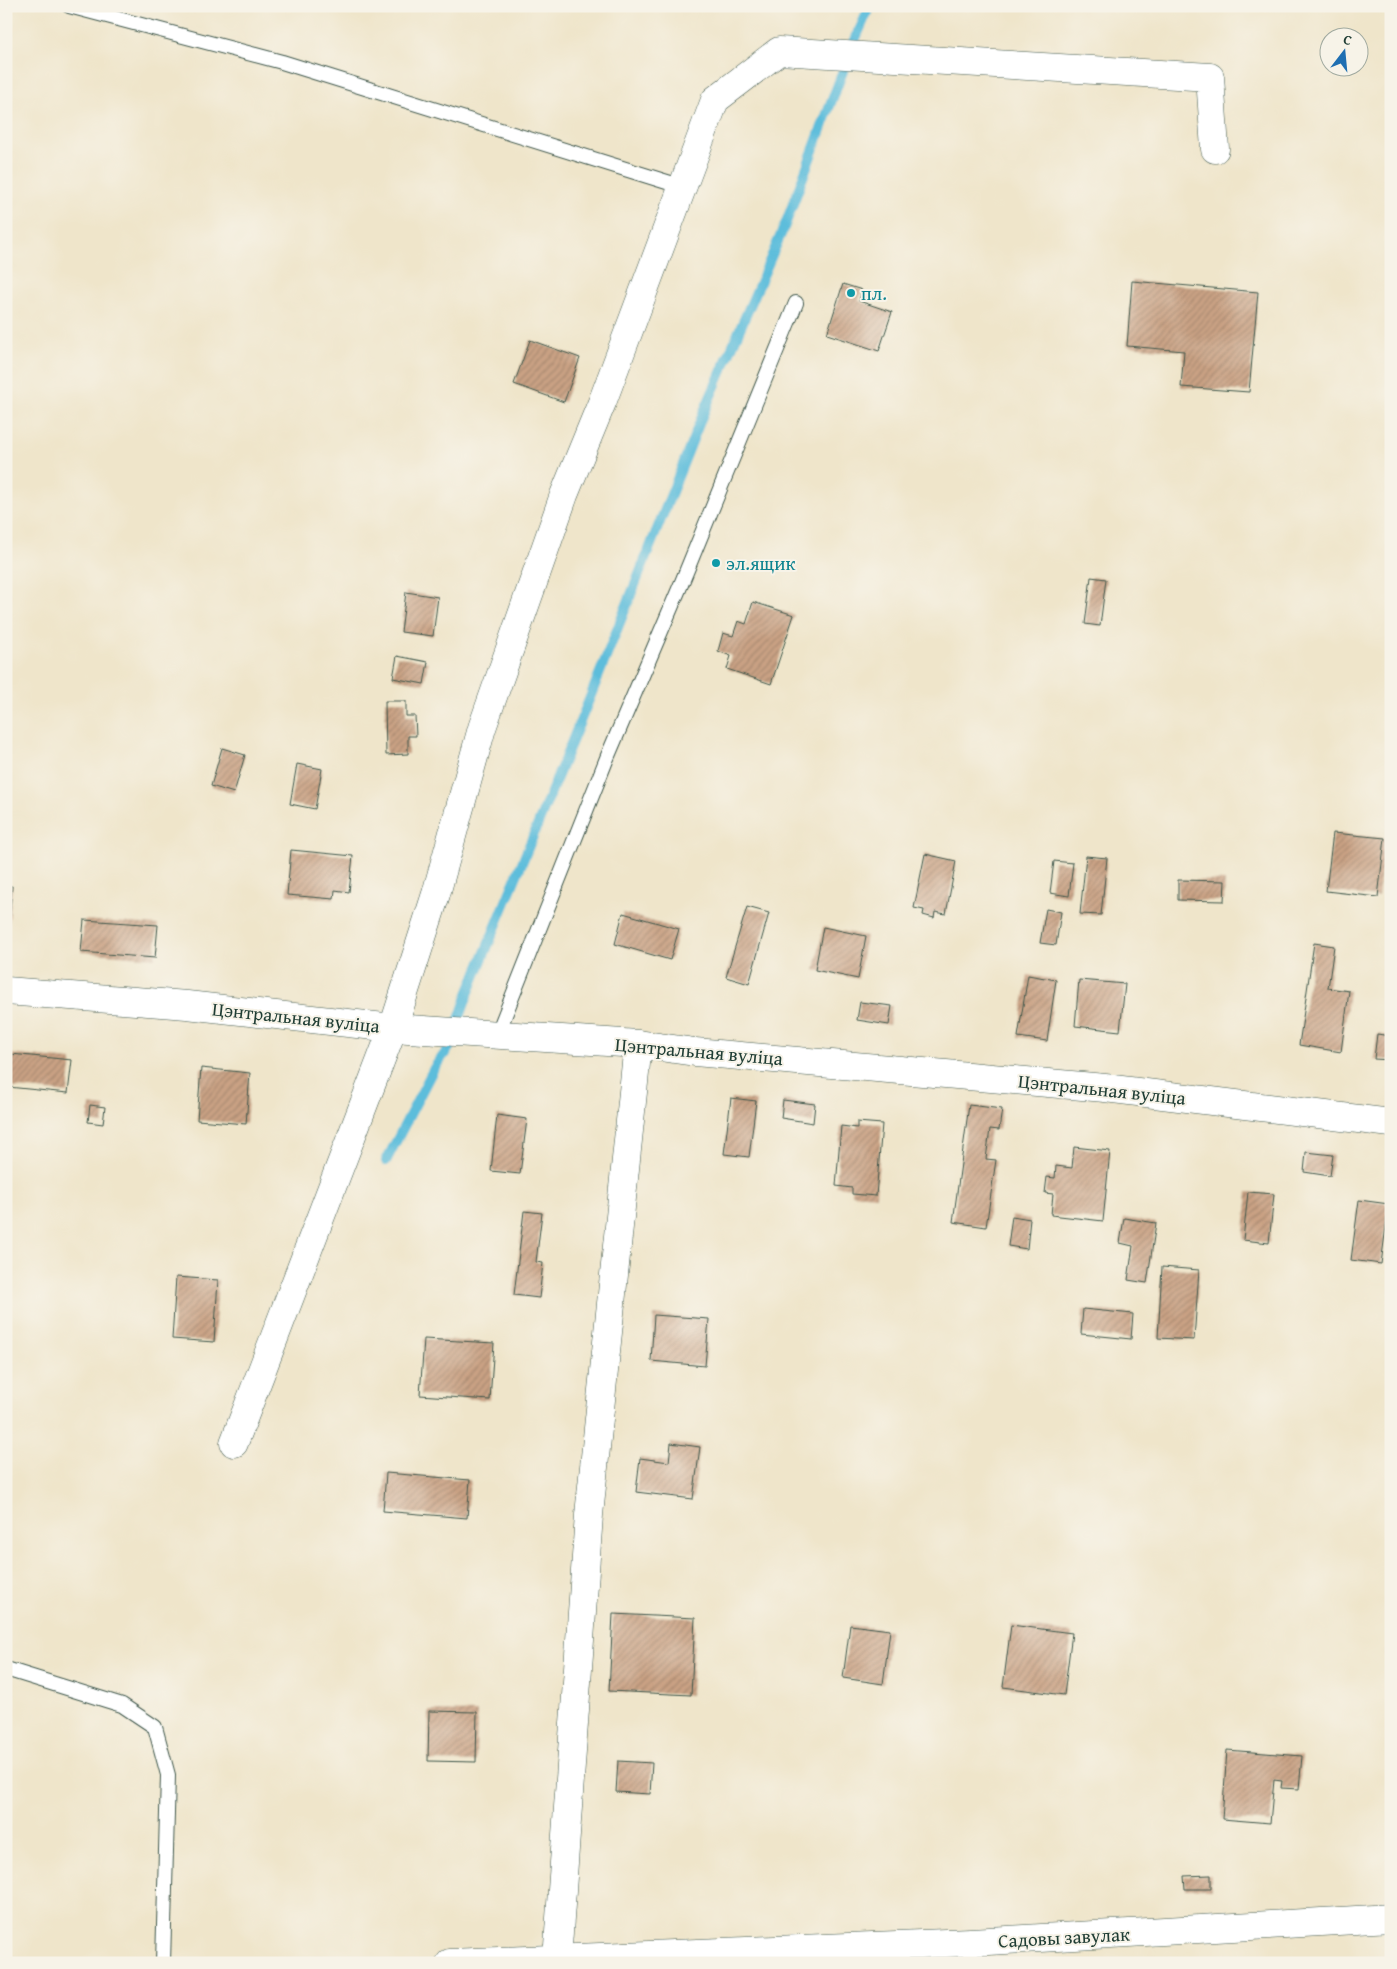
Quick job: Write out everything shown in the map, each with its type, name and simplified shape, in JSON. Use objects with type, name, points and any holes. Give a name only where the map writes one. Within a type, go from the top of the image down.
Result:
[{"type":"street","points":[[234,1443],[393,1028],[436,894],[485,719],[564,494],[606,391],[716,100],[779,52],[1210,77],[1215,149]]},
{"type":"street","name":"Цэнтральная вуліца","points":[[6,991],[187,1005],[393,1028],[638,1044],[695,1052],[1106,1088],[1391,1123]]},
{"type":"street","points":[[557,1960],[589,1515],[638,1044]]},
{"type":"street","name":"Садовы завулак","points":[[450,1963],[970,1952],[1391,1918]]},
{"type":"lane","points":[[69,6],[282,62],[683,187]]},
{"type":"lane","points":[[496,1036],[607,758],[682,582],[796,303]]},
{"type":"lane","points":[[6,1669],[122,1705],[155,1727],[168,1775],[163,1963]]},
{"type":"building","points":[[1132,281],[1258,292],[1249,392],[1181,387],[1184,351],[1127,346]]},
{"type":"building","points":[[843,284],[862,290],[859,301],[892,312],[879,351],[827,334]]},
{"type":"building","points":[[530,340],[580,358],[564,402],[514,384]]},
{"type":"building","points":[[1091,577],[1106,579],[1100,626],[1085,624]]},
{"type":"building","points":[[406,592],[438,597],[433,636],[401,632]]},
{"type":"building","points":[[753,602],[794,615],[771,684],[727,669],[731,656],[718,651],[723,633],[733,636],[738,621],[746,624]]},
{"type":"building","points":[[397,656],[428,662],[424,684],[393,678]]},
{"type":"building","points":[[385,701],[406,701],[406,716],[415,716],[416,736],[408,736],[408,754],[386,755]]},
{"type":"building","points":[[222,748],[245,755],[234,793],[211,786]]},
{"type":"building","points":[[297,764],[322,769],[315,809],[290,804]]},
{"type":"building","points":[[1333,833],[1385,838],[1378,897],[1326,891]]},
{"type":"building","points":[[291,850],[353,856],[349,892],[335,890],[334,899],[287,895]]},
{"type":"building","points":[[925,854],[956,861],[946,914],[935,912],[934,918],[923,915],[924,910],[914,908]]},
{"type":"building","points":[[1086,856],[1107,858],[1101,915],[1080,914]]},
{"type":"building","points":[[1054,861],[1073,863],[1069,896],[1050,893]]},
{"type":"building","points":[[1178,880],[1225,881],[1224,901],[1178,900]]},
{"type":"building","points":[[6,886],[12,886],[8,935],[6,935]]},
{"type":"building","points":[[747,907],[769,913],[749,984],[726,977]]},
{"type":"building","points":[[1046,909],[1061,912],[1056,945],[1040,943]]},
{"type":"building","points":[[623,913],[679,929],[670,960],[615,944]]},
{"type":"building","points":[[84,920],[158,925],[155,958],[81,952]]},
{"type":"building","points":[[823,927],[866,936],[858,979],[815,970]]},
{"type":"building","points":[[1314,943],[1334,946],[1328,988],[1349,991],[1341,1052],[1299,1045]]},
{"type":"building","points":[[1028,975],[1056,980],[1047,1041],[1018,1037]]},
{"type":"building","points":[[1079,980],[1125,984],[1120,1031],[1075,1026]]},
{"type":"building","points":[[860,1002],[892,1006],[889,1025],[857,1020]]},
{"type":"building","points":[[1377,1034],[1391,1036],[1391,1060],[1374,1059]]},
{"type":"building","points":[[11,1054],[72,1060],[68,1093],[8,1087]]},
{"type":"building","points":[[201,1068],[250,1073],[246,1124],[197,1120]]},
{"type":"building","points":[[731,1098],[756,1101],[749,1157],[724,1154]]},
{"type":"building","points":[[783,1100],[815,1104],[813,1123],[781,1118]]},
{"type":"building","points":[[90,1105],[105,1107],[103,1124],[88,1122]]},
{"type":"building","points":[[969,1105],[1002,1109],[999,1130],[990,1129],[986,1159],[996,1160],[986,1227],[953,1222]]},
{"type":"building","points":[[497,1115],[527,1119],[520,1174],[491,1171]]},
{"type":"building","points":[[857,1122],[882,1124],[876,1196],[852,1194],[852,1188],[836,1186],[841,1126],[857,1128]]},
{"type":"building","points":[[1074,1147],[1110,1151],[1103,1221],[1051,1215],[1053,1194],[1045,1193],[1047,1177],[1055,1178],[1056,1166],[1072,1168]]},
{"type":"building","points":[[1306,1152],[1333,1155],[1330,1176],[1304,1172]]},
{"type":"building","points":[[1248,1192],[1274,1194],[1269,1243],[1243,1240]]},
{"type":"building","points":[[1359,1200],[1389,1204],[1381,1264],[1351,1260]]},
{"type":"building","points":[[524,1211],[542,1213],[536,1262],[543,1263],[539,1298],[514,1295]]},
{"type":"building","points":[[1012,1216],[1030,1219],[1027,1249],[1008,1246]]},
{"type":"building","points":[[1124,1218],[1156,1223],[1147,1283],[1128,1280],[1133,1246],[1120,1243]]},
{"type":"building","points":[[1162,1267],[1199,1270],[1194,1340],[1158,1338]]},
{"type":"building","points":[[176,1277],[218,1280],[214,1342],[172,1339]]},
{"type":"building","points":[[1083,1309],[1133,1314],[1131,1339],[1081,1334]]},
{"type":"building","points":[[654,1315],[709,1319],[705,1366],[651,1361]]},
{"type":"building","points":[[424,1339],[494,1343],[490,1400],[420,1395]]},
{"type":"building","points":[[671,1443],[700,1447],[693,1499],[636,1492],[640,1458],[669,1462]]},
{"type":"building","points":[[386,1473],[470,1480],[467,1518],[383,1511]]},
{"type":"building","points":[[613,1614],[695,1618],[691,1695],[609,1691]]},
{"type":"building","points":[[850,1625],[890,1630],[883,1684],[843,1678]]},
{"type":"building","points":[[1011,1625],[1072,1633],[1064,1695],[1003,1687]]},
{"type":"building","points":[[429,1711],[477,1712],[476,1762],[428,1761]]},
{"type":"building","points":[[1227,1750],[1302,1756],[1299,1789],[1281,1788],[1282,1781],[1274,1780],[1270,1823],[1222,1819]]},
{"type":"building","points":[[618,1761],[652,1763],[650,1794],[616,1792]]},
{"type":"building","points":[[1211,1875],[1211,1889],[1185,1889],[1184,1876]]},
{"type":"waterway","points":[[386,1161],[434,1068],[449,1048],[468,994],[591,695],[703,414],[785,225],[852,47],[870,6]]},
{"type":"place","name":"пл.","points":[[851,293]]},
{"type":"place","name":"эл.ящик","points":[[716,563]]}]
